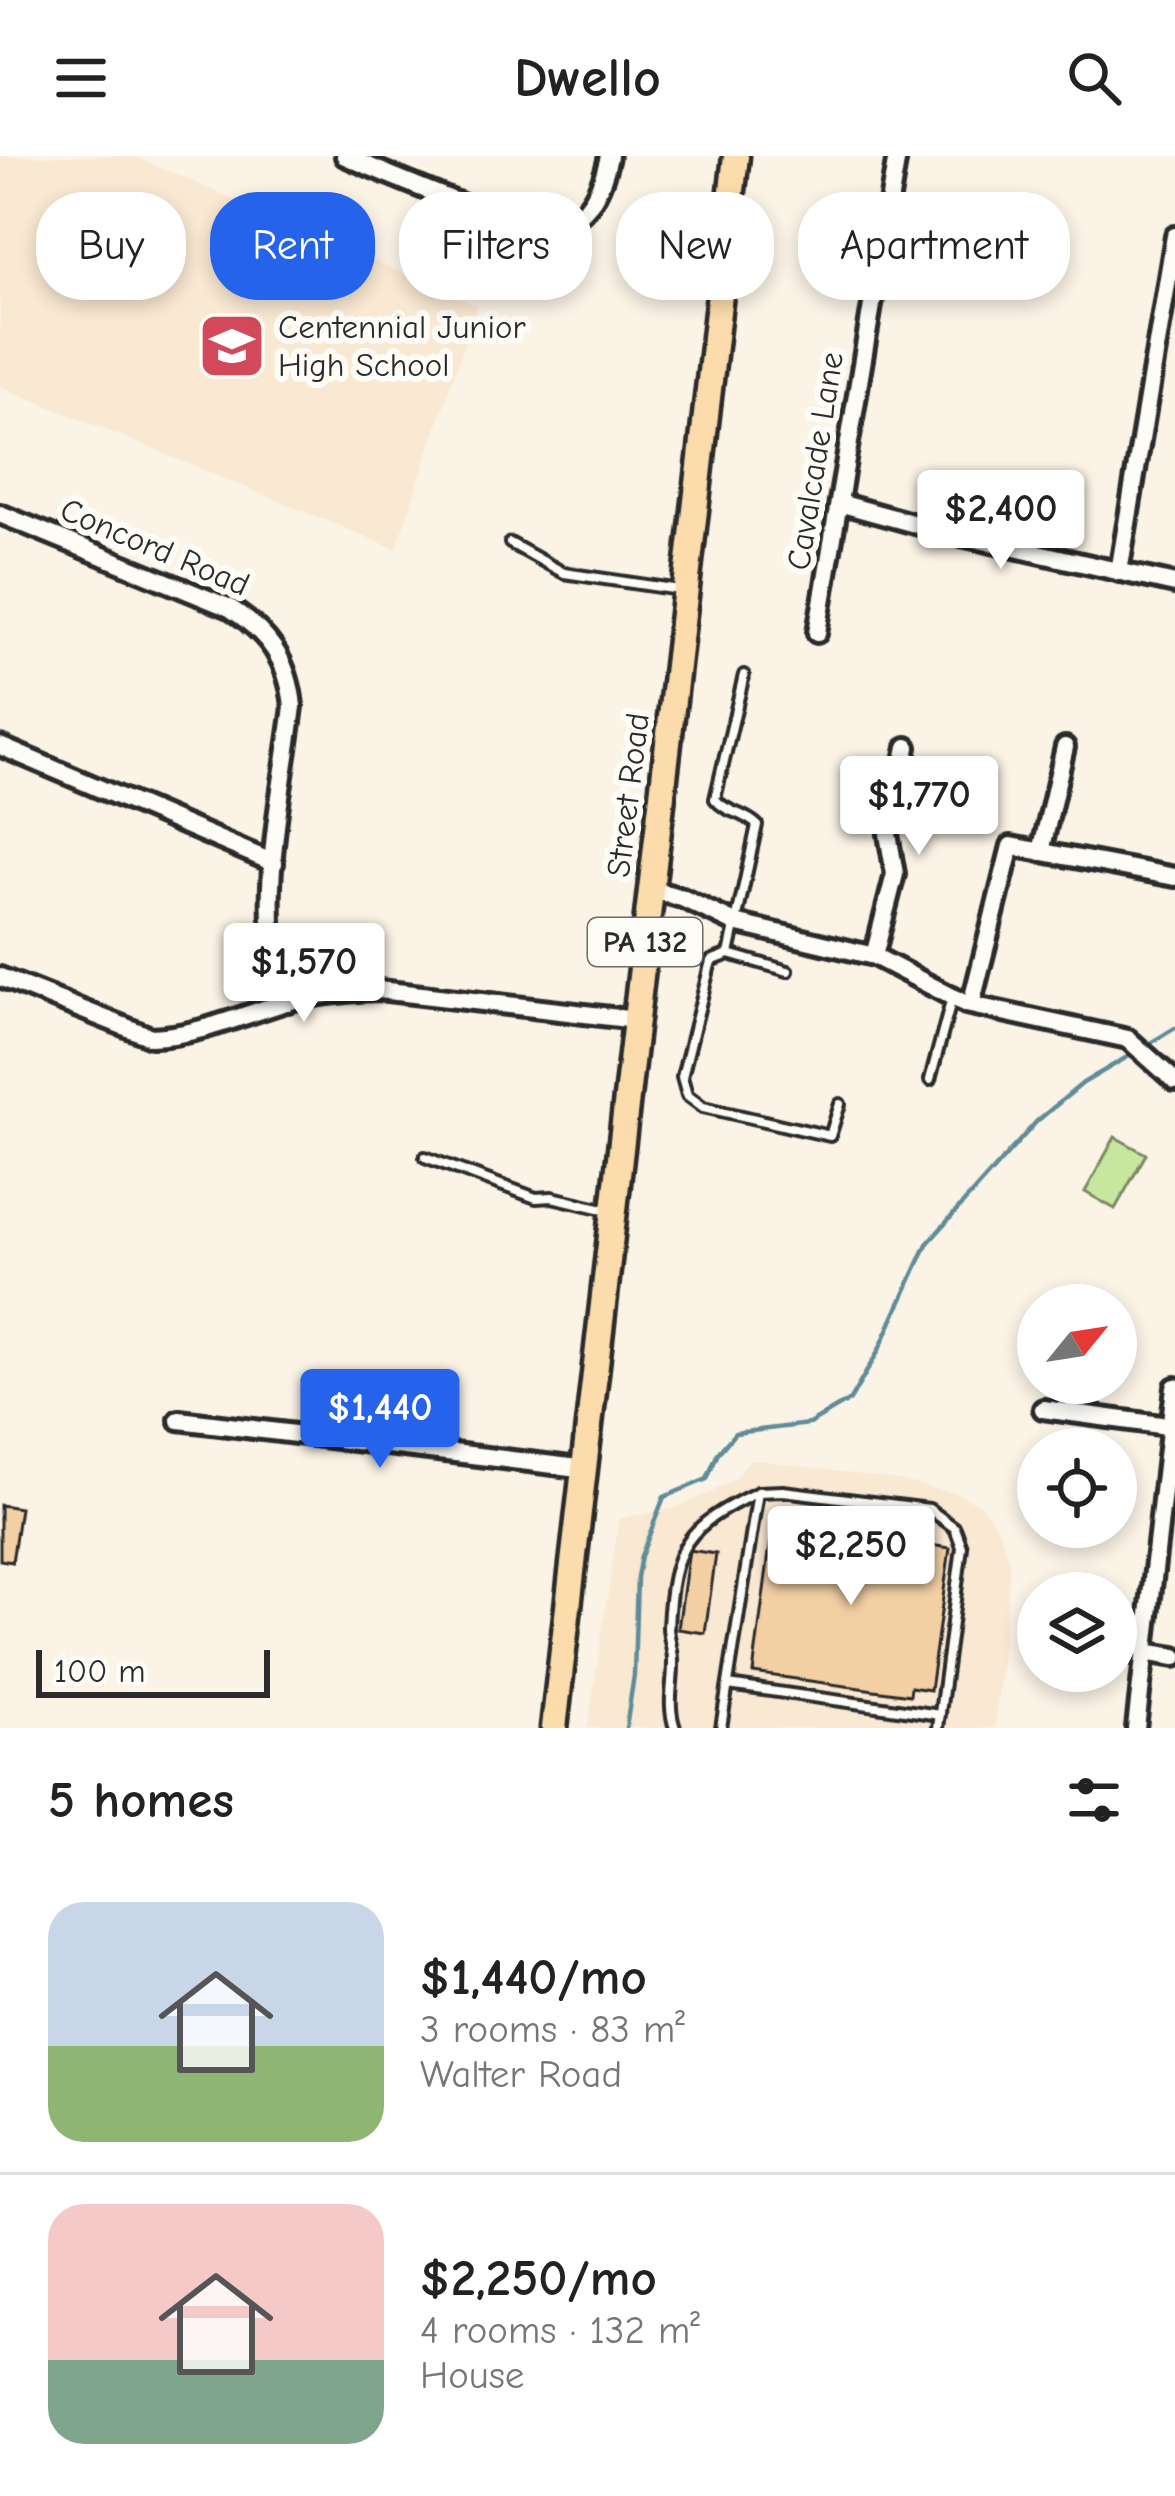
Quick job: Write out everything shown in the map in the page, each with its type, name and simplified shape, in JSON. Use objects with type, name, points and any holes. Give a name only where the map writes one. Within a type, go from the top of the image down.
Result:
[{"type":"main road","name":"Street Road","points":[[554,1728],[736,156]]},
{"type":"street","points":[[345,156],[509,223],[548,229],[571,221],[596,199],[609,156]]},
{"type":"street","name":"Cavalcade Lane","points":[[817,633],[897,156]]},
{"type":"street","points":[[1119,572],[1175,236]]},
{"type":"street","points":[[839,503],[1175,584]]},
{"type":"street","name":"Concord Road","points":[[0,514],[230,608],[269,640],[285,665],[292,706],[269,926],[276,970],[288,1002]]},
{"type":"street","points":[[0,746],[274,863]]},
{"type":"street","points":[[874,956],[896,874],[888,834],[907,747]]},
{"type":"street","points":[[1041,852],[1065,747]]},
{"type":"street","points":[[971,1005],[1011,846],[1175,877]]},
{"type":"street","points":[[650,889],[735,922],[874,956],[971,1005],[1128,1040],[1175,1081]]},
{"type":"street","points":[[0,977],[151,1037],[171,1036],[288,1002],[379,990],[636,1019]]},
{"type":"street","points":[[1136,1728],[1175,1387]]},
{"type":"street","points":[[1043,1408],[1172,1427]]},
{"type":"street","points":[[179,1420],[587,1469]]},
{"type":"street","points":[[1144,1652],[1175,1657]]},
{"type":"lane","points":[[510,543],[564,573],[685,591]]},
{"type":"lane","points":[[729,954],[757,825],[746,813],[722,808],[715,790],[744,675]]},
{"type":"lane","points":[[788,971],[729,954],[711,961],[682,1076],[687,1095],[703,1107],[830,1136],[840,1104]]},
{"type":"lane","points":[[930,1080],[953,996]]},
{"type":"lane","points":[[425,1157],[536,1198],[552,1197],[614,1211]]},
{"type":"lane","points":[[675,1728],[669,1712],[674,1659],[668,1631],[680,1550],[696,1526],[758,1492],[783,1491],[929,1509],[955,1528],[962,1547],[938,1728]]},
{"type":"lane","points":[[721,1728],[758,1492]]},
{"type":"lane","points":[[728,1685],[940,1715]]},
{"type":"shaded area","name":"Centennial Junior High School","points":[[0,156],[134,156],[216,192],[210,192],[210,300],[375,300],[375,261],[399,272],[399,300],[463,300],[477,306],[396,549],[0,386]]},
{"type":"shaded area","points":[[750,1459],[891,1479],[956,1493],[980,1504],[1000,1532],[1010,1568],[995,1728],[588,1728],[619,1519],[675,1508],[712,1492],[734,1480]]},
{"type":"green space","points":[[1115,1137],[1146,1154],[1115,1209],[1085,1192]]},
{"type":"building","points":[[0,1505],[20,1508],[12,1562],[0,1560]]},
{"type":"building","points":[[847,1508],[874,1512],[871,1536],[950,1548],[930,1690],[911,1687],[910,1695],[753,1673],[773,1523],[844,1532]]},
{"type":"building","points":[[689,1550],[716,1554],[705,1633],[678,1629]]},
{"type":"waterway","points":[[1144,1047],[1175,1028]]},
{"type":"waterway","points":[[626,1728],[634,1675],[637,1577],[664,1497],[707,1479],[718,1453],[735,1433],[809,1424],[850,1400],[878,1352],[927,1244],[1037,1121],[1083,1083],[1134,1053]]},
{"type":"place","name":"Centennial Junior High School","points":[[232,346]]}]
